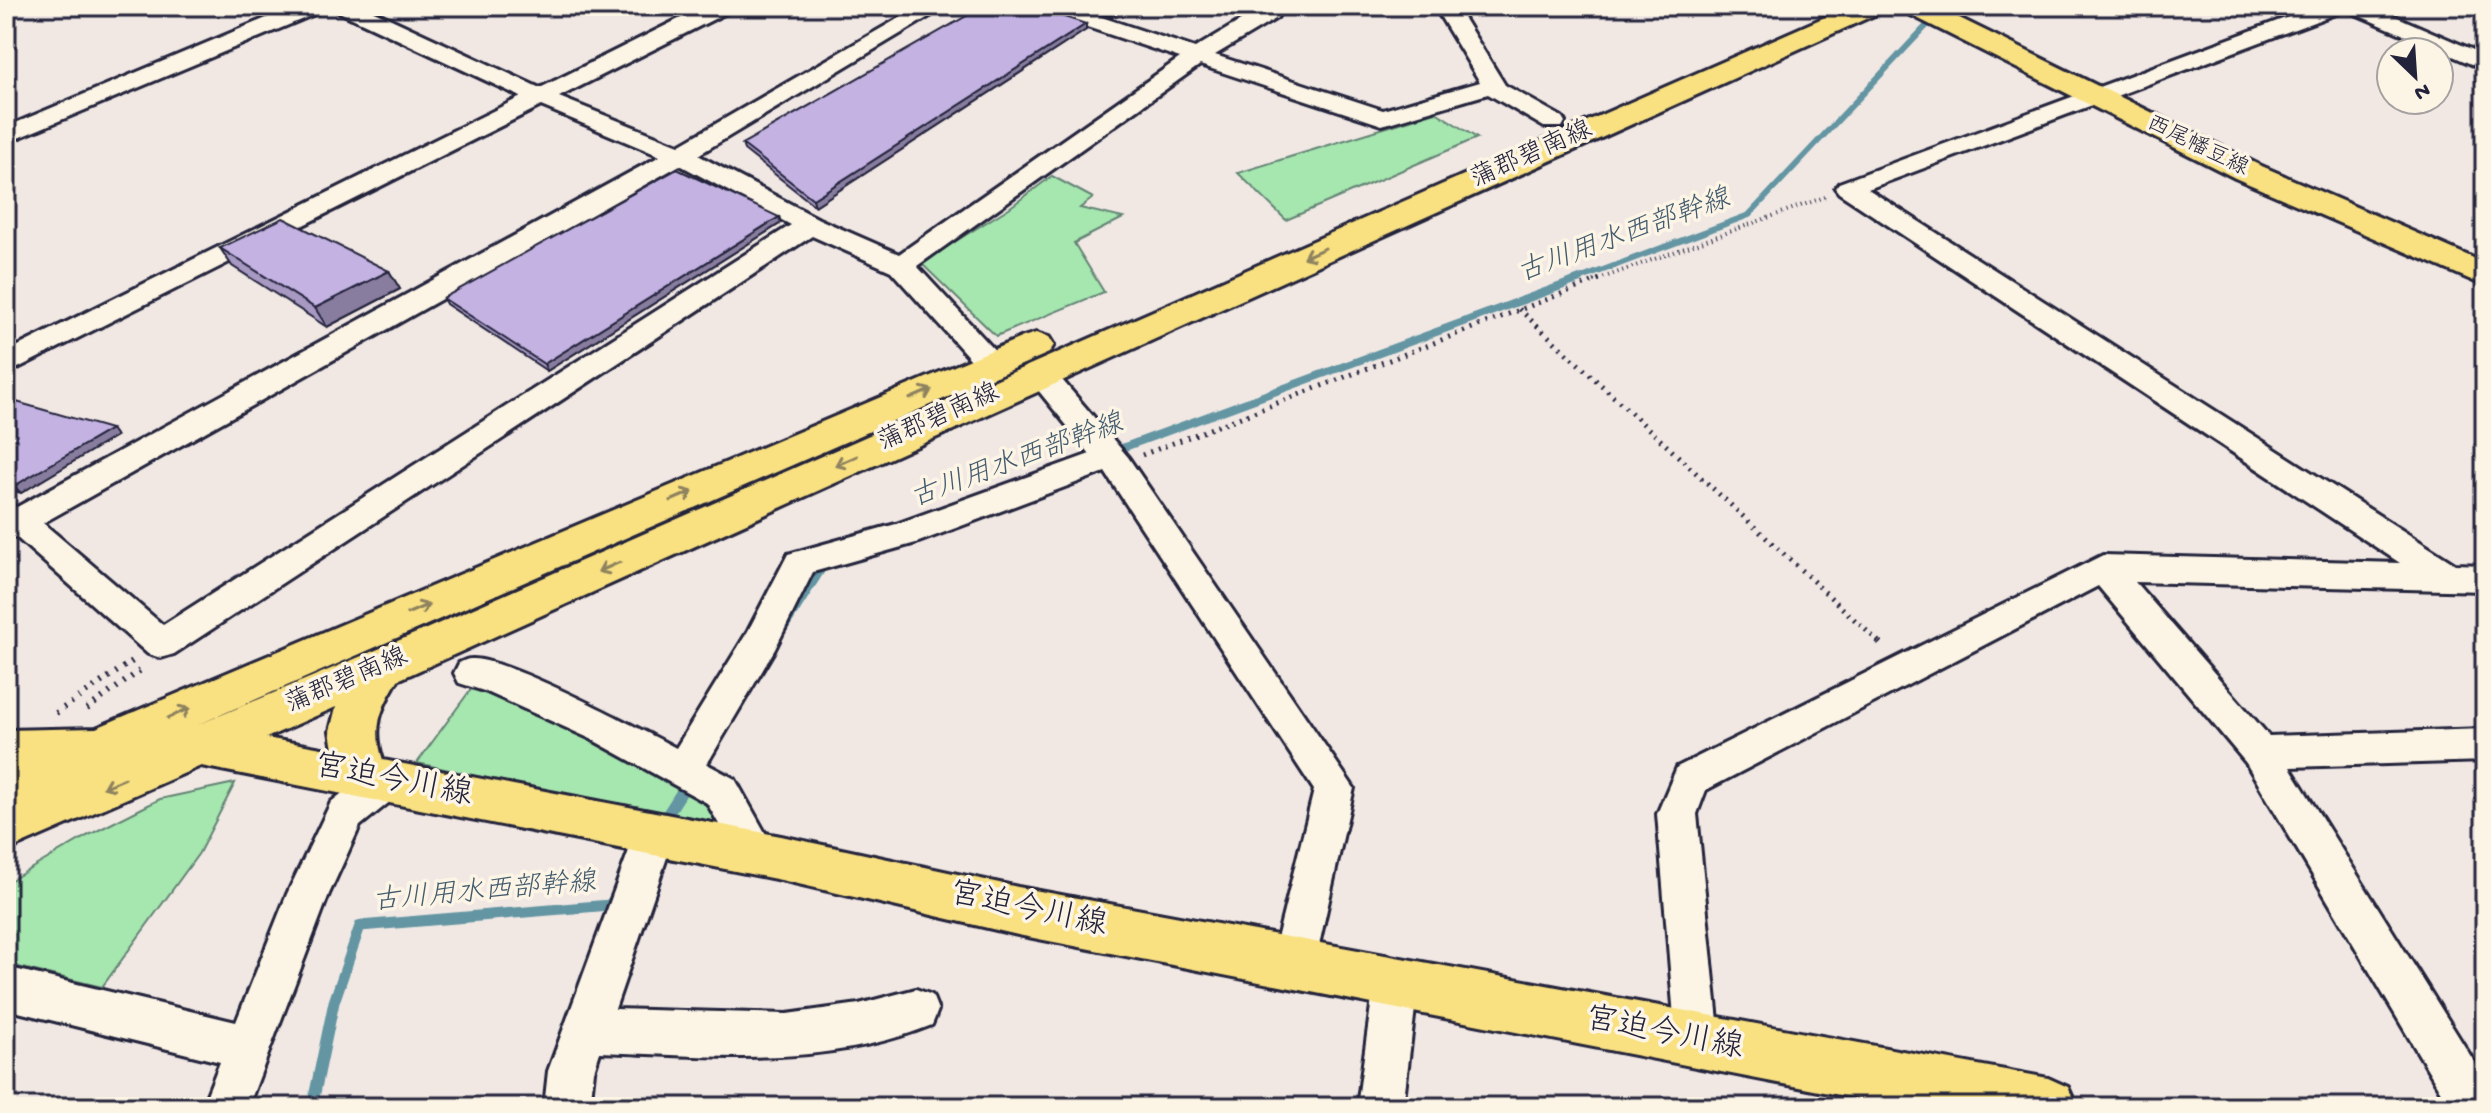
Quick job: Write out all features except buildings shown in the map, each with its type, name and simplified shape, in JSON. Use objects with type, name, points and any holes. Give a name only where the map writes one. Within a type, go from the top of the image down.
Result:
[{"type":"main road","name":"蒲郡碧南線","points":[[6,791],[96,728],[221,693],[1553,122],[1816,6]]},
{"type":"main road","name":"蒲郡碧南線","points":[[6,829],[382,667],[1872,6]]},
{"type":"main road","name":"西尾幡豆線","points":[[1914,6],[2094,98],[2367,226],[2485,276]]},
{"type":"main road","points":[[377,778],[352,745],[354,715],[382,667]]},
{"type":"main road","name":"宮迫今川線","points":[[25,735],[96,728],[377,778],[757,854],[1018,911],[2048,1107]]},
{"type":"street","points":[[6,136],[314,6]]},
{"type":"street","points":[[345,6],[540,97],[680,155],[810,225],[901,265],[991,364]]},
{"type":"street","points":[[6,364],[722,6]]},
{"type":"street","points":[[810,225],[161,644],[10,522],[680,155],[936,6]]},
{"type":"street","points":[[1047,6],[1382,118],[1491,86],[1553,122]]},
{"type":"street","points":[[901,265],[1197,56],[1269,13],[1266,6]]},
{"type":"street","points":[[1445,6],[1494,85],[1491,86]]},
{"type":"street","points":[[1848,188],[2338,6]]},
{"type":"street","points":[[2354,6],[2485,63]]},
{"type":"street","points":[[1848,188],[2448,577]]},
{"type":"street","points":[[1040,374],[1114,461],[1334,788],[1293,963]]},
{"type":"street","points":[[683,771],[762,639],[800,563],[904,534],[1114,461]]},
{"type":"street","points":[[2103,568],[2260,752],[2476,1107]]},
{"type":"street","points":[[1698,1041],[1677,814],[1691,779],[2103,568],[2485,578]]},
{"type":"street","points":[[472,673],[495,679],[604,728],[721,791],[757,854]]},
{"type":"street","points":[[2260,752],[2485,745]]},
{"type":"street","points":[[225,1107],[308,894],[345,814],[377,778]]},
{"type":"street","points":[[567,1107],[571,1071],[655,834]]},
{"type":"street","points":[[1380,1107],[1396,984]]},
{"type":"street","points":[[6,988],[248,1047]]},
{"type":"street","points":[[586,1030],[787,1036],[859,1026],[916,1010]]},
{"type":"path","points":[[1114,461],[1848,188]]},
{"type":"path","points":[[1519,309],[1906,667]]},
{"type":"path","points":[[25,735],[147,650]]},
{"type":"path","points":[[96,728],[153,660]]},
{"type":"green space","points":[[1436,112],[1477,138],[1286,220],[1238,173]]},
{"type":"green space","points":[[1052,176],[1093,198],[1080,208],[1123,218],[1074,243],[1104,292],[996,336],[921,263],[1009,208]]},
{"type":"green space","points":[[471,689],[573,721],[726,807],[715,823],[696,824],[417,763]]},
{"type":"green space","points":[[235,783],[199,853],[102,987],[6,964],[6,883],[87,836],[160,799]]},
{"type":"waterway","name":"古川用水西部幹線","points":[[1574,281],[1749,215],[1945,6]]},
{"type":"waterway","name":"古川用水西部幹線","points":[[1111,452],[1580,279]]},
{"type":"waterway","name":"古川用水西部幹線","points":[[783,630],[826,562]]},
{"type":"waterway","name":"古川用水西部幹線","points":[[662,823],[688,782]]},
{"type":"waterway","name":"古川用水西部幹線","points":[[312,1107],[334,1002],[360,926],[610,905],[615,897]]}]
